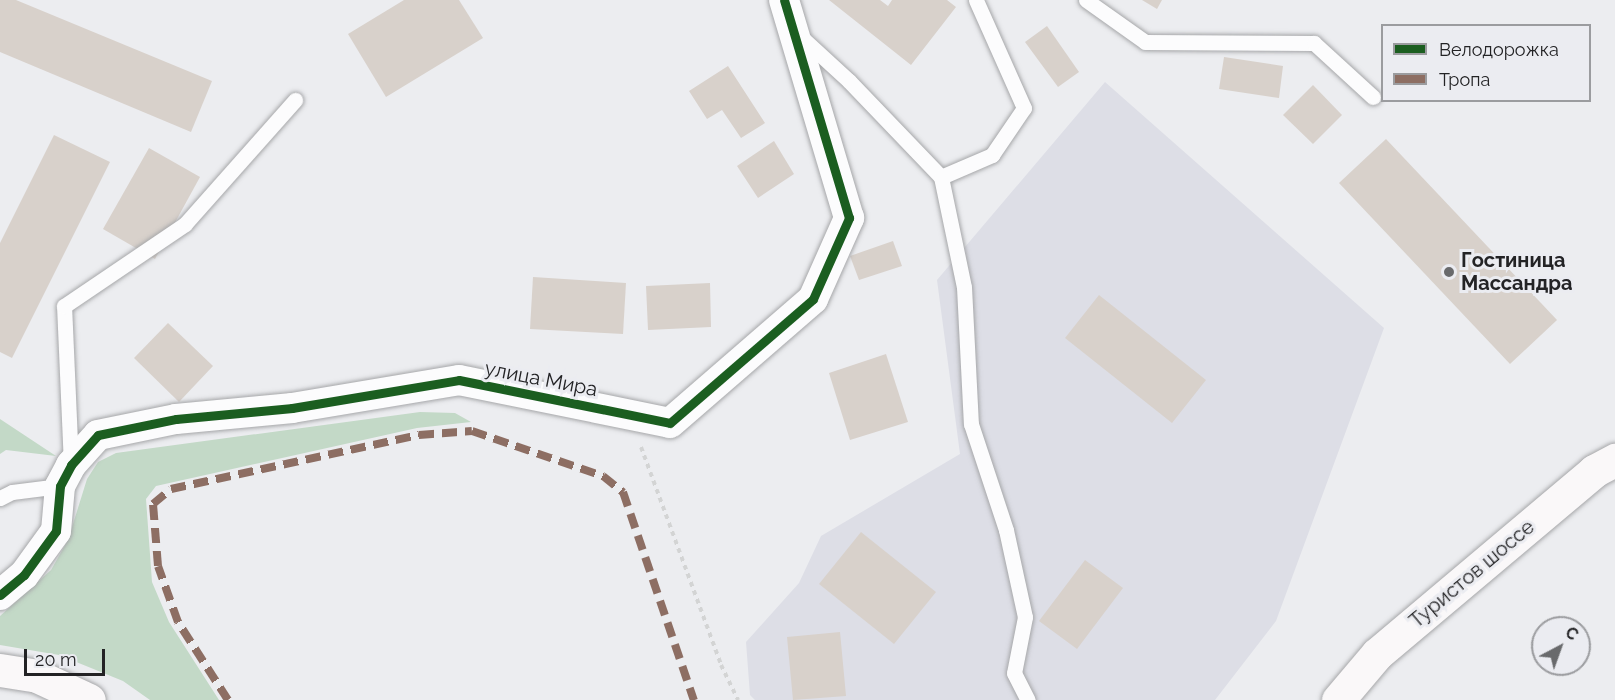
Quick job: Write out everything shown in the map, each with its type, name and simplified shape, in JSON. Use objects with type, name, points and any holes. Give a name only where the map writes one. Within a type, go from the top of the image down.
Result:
[{"type":"main road","name":"Туристов шоссе","points":[[1338,700],[1377,654],[1594,471],[1615,460]]},
{"type":"main road","points":[[1,670],[37,676],[89,700]]},
{"type":"street","name":"улица Мира","points":[[65,475],[98,435],[176,419],[292,408],[459,380],[670,423],[813,299],[849,218],[784,0]]},
{"type":"street","points":[[0,595],[24,575],[56,531],[65,475]]},
{"type":"lane","points":[[941,177],[992,155],[1024,108],[976,0]]},
{"type":"lane","points":[[1086,0],[1145,42],[1314,43],[1373,97]]},
{"type":"lane","points":[[793,30],[849,81],[941,177],[964,287],[971,424],[1006,530],[1025,617],[1014,673],[1028,700]]},
{"type":"lane","points":[[0,498],[65,475],[64,306],[185,224],[295,100]]},
{"type":"path","points":[[630,415],[721,665],[738,700]]},
{"type":"shaded area","points":[[1105,82],[1384,328],[1276,621],[1215,700],[755,700],[750,695],[746,642],[799,583],[821,536],[960,454],[937,280]]},
{"type":"green space","points":[[420,412],[455,413],[471,422],[417,428],[156,486],[146,499],[152,582],[169,622],[219,700],[150,700],[123,681],[59,655],[0,645],[0,616],[51,570],[68,540],[87,479],[98,462],[116,453]]},
{"type":"green space","points":[[0,419],[56,456],[6,450],[0,454]]},
{"type":"building","points":[[0,0],[16,0],[212,81],[191,132],[0,52]]},
{"type":"building","points":[[404,0],[459,0],[483,38],[386,97],[348,34]]},
{"type":"building","points":[[829,0],[880,0],[888,6],[892,0],[947,0],[956,7],[911,65]]},
{"type":"building","points":[[1142,0],[1162,0],[1157,9]]},
{"type":"building","points":[[1047,26],[1079,72],[1058,87],[1025,42]]},
{"type":"building","points":[[1224,57],[1283,66],[1279,98],[1219,89]]},
{"type":"building","points":[[728,66],[765,123],[741,138],[722,110],[707,119],[689,91]]},
{"type":"building","points":[[1313,85],[1342,115],[1313,144],[1283,115]]},
{"type":"building","points":[[54,135],[110,162],[12,358],[0,352],[0,243]]},
{"type":"building","points":[[1386,139],[1557,320],[1510,364],[1339,183]]},
{"type":"building","points":[[774,141],[794,174],[758,198],[737,166]]},
{"type":"building","points":[[149,148],[200,177],[155,259],[103,229]]},
{"type":"building","points":[[893,241],[902,266],[859,280],[850,256]]},
{"type":"building","points":[[533,277],[626,283],[623,334],[530,329]]},
{"type":"building","points":[[710,283],[711,327],[648,330],[646,286]]},
{"type":"building","points":[[1099,295],[1206,380],[1172,423],[1065,338]]},
{"type":"building","points":[[168,323],[213,366],[179,402],[134,358]]},
{"type":"building","points":[[886,354],[908,422],[850,440],[829,373]]},
{"type":"building","points":[[861,532],[936,592],[894,644],[819,584]]},
{"type":"building","points":[[1085,560],[1123,588],[1077,649],[1039,621]]},
{"type":"building","points":[[840,632],[846,696],[793,700],[787,637]]},
{"type":"marked path","points":[[228,700],[178,622],[158,566],[153,504],[171,489],[419,435],[472,431],[603,476],[623,492],[694,700]]},
{"type":"cycle path","points":[[0,595],[24,575],[56,531],[60,486],[71,465],[98,435],[176,419],[292,408],[459,380],[670,423],[813,299],[849,218],[784,0]]},
{"type":"place","name":"Гостиница Массандра","points":[[1449,272]]}]
